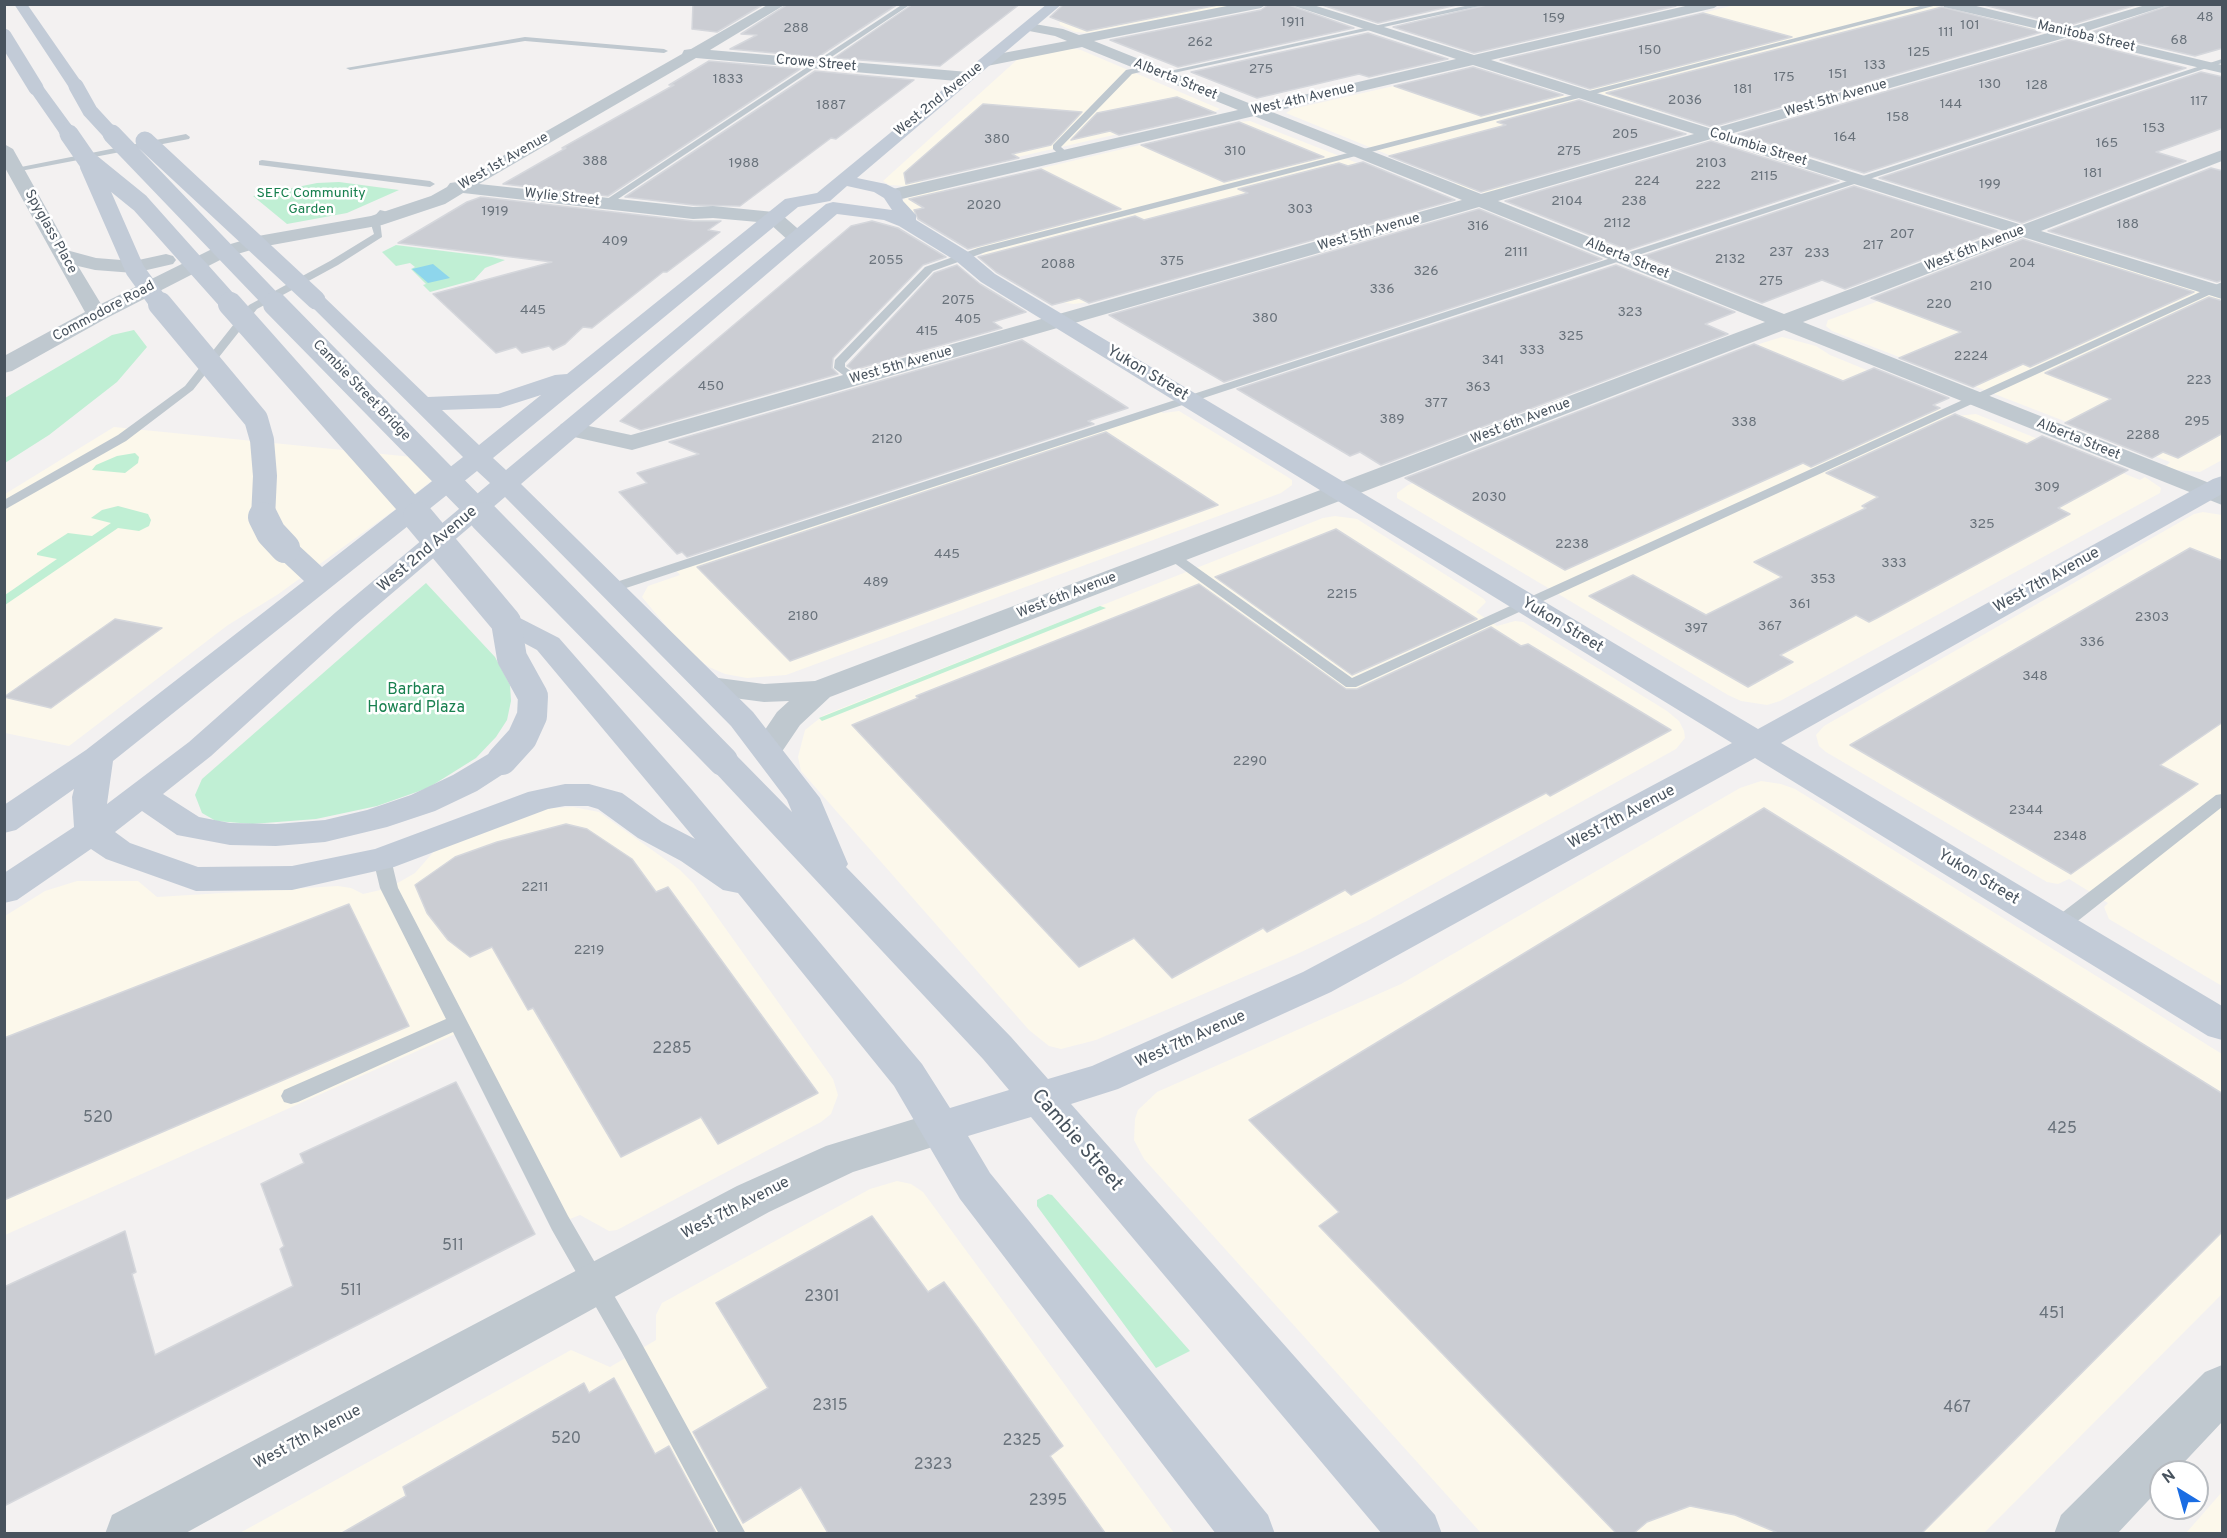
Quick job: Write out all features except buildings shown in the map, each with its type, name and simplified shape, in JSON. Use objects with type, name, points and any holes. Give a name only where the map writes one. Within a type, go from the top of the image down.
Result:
[{"type":"main road","name":"Cambie Street Bridge","points":[[20,4],[76,86],[90,111],[154,180],[723,761]]},
{"type":"main road","name":"West 2nd Avenue","points":[[4,891],[92,832],[200,749],[346,618],[797,238],[844,180],[1056,4]]},
{"type":"main road","points":[[4,36],[36,88],[87,160],[135,270],[255,419],[263,452],[265,476],[263,518],[271,533],[321,582]]},
{"type":"main road","points":[[76,86],[118,116]]},
{"type":"main road","points":[[135,132],[315,300],[711,686],[768,749],[802,798],[837,883]]},
{"type":"main road","points":[[87,160],[140,202],[393,486],[506,622],[548,644],[652,766],[908,1075],[975,1186],[1249,1533]]},
{"type":"main road","points":[[844,180],[880,188],[893,195],[894,202],[907,215],[906,222]]},
{"type":"main road","name":"West 2nd Avenue","points":[[4,822],[98,757],[273,617],[321,582],[792,203],[828,202]]},
{"type":"main road","name":"Yukon Street","points":[[828,202],[888,215],[906,222],[963,257],[988,278],[2223,1025]]},
{"type":"main road","points":[[418,400],[500,401],[576,377]]},
{"type":"main road","name":"West 7th Avenue","points":[[940,1128],[1104,1078],[1308,987],[1584,839],[2218,491]]},
{"type":"main road","points":[[142,795],[189,827],[230,834],[296,834],[326,831],[375,819],[423,803],[465,783],[502,760],[522,738],[532,716],[533,696],[512,658],[506,622]]},
{"type":"main road","points":[[98,757],[88,797],[92,832],[118,851],[196,879],[292,878],[382,860],[540,800],[565,795],[589,795],[610,801],[650,830],[693,853],[760,896]]},
{"type":"main road","name":"Cambie Street","points":[[723,761],[997,1048],[1416,1533]]},
{"type":"street","points":[[717,22],[748,4]]},
{"type":"street","name":"West 1st Avenue","points":[[205,260],[258,242],[418,207],[460,187],[689,46],[780,4]]},
{"type":"street","points":[[987,61],[1261,4]]},
{"type":"street","name":"Columbia Street","points":[[1294,4],[2022,231],[2219,289]]},
{"type":"street","name":"West 4th Avenue","points":[[893,195],[1714,4]]},
{"type":"street","name":"Manitoba Street","points":[[1949,4],[2218,65]]},
{"type":"street","name":"West 5th Avenue","points":[[570,429],[632,443],[2166,4]]},
{"type":"street","name":"Alberta Street","points":[[1029,27],[1058,32],[1975,398],[2218,491]]},
{"type":"street","points":[[4,30],[7,34],[4,36]]},
{"type":"street","name":"West 1st Avenue","points":[[643,63],[664,51],[689,46]]},
{"type":"street","name":"Crowe Street","points":[[689,46],[817,64],[968,77]]},
{"type":"street","name":"Spyglass Place","points":[[4,149],[10,170],[97,315]]},
{"type":"street","name":"West 6th Avenue","points":[[711,686],[764,693],[819,690],[2223,155]]},
{"type":"street","name":"West 1st Avenue","points":[[379,216],[435,181]]},
{"type":"street","name":"Wylie Street","points":[[435,181],[460,187],[693,213],[703,219],[769,222]]},
{"type":"street","points":[[62,255],[95,264],[134,267],[200,254],[244,240],[379,216]]},
{"type":"street","points":[[769,222],[797,238]]},
{"type":"street","name":"Commodore Road","points":[[4,366],[205,260]]},
{"type":"street","name":"West 6th Avenue","points":[[768,749],[788,719],[819,690]]},
{"type":"street","name":"West 7th Avenue","points":[[131,1533],[753,1199],[841,1158],[940,1128]]},
{"type":"street","points":[[2080,1533],[2223,1388]]},
{"type":"lane","points":[[606,203],[908,4]]},
{"type":"lane","points":[[1065,155],[1056,147],[1129,72],[1153,71],[1371,29],[1486,4]]},
{"type":"lane","points":[[855,379],[840,368],[839,362],[929,269],[963,257],[1938,4]]},
{"type":"lane","points":[[350,68],[525,39],[664,51]]},
{"type":"lane","points":[[612,588],[1859,180],[2218,65]]},
{"type":"lane","points":[[10,170],[186,137]]},
{"type":"lane","points":[[262,163],[435,181]]},
{"type":"lane","points":[[4,506],[122,438],[189,388],[253,307],[334,263],[379,235],[379,216]]},
{"type":"lane","points":[[1173,556],[1351,684],[1524,603],[1560,589],[1975,398],[2219,289]]},
{"type":"lane","points":[[2058,926],[2223,799]]},
{"type":"lane","points":[[382,860],[389,888],[560,1224],[629,1343],[733,1533]]},
{"type":"lane","points":[[291,1096],[457,1022]]},
{"type":"shaded area","points":[[1739,4],[1931,5],[2039,32],[1701,123],[1611,97],[1506,61]]},
{"type":"shaded area","points":[[1081,5],[1233,5],[1088,33],[1075,32],[1060,25],[1059,23]]},
{"type":"shaded area","points":[[1071,48],[1081,50],[1220,109],[926,178],[920,183],[906,186],[889,185],[883,181],[1019,58]]},
{"type":"shaded area","points":[[1469,69],[1486,71],[1672,130],[1506,185],[1504,189],[1484,193],[1458,187],[1455,182],[1286,113],[1292,109]]},
{"type":"shaded area","points":[[1250,121],[1429,191],[1091,302],[1073,304],[1061,302],[903,207],[901,202],[906,198],[937,190],[949,190],[1237,122]]},
{"type":"shaded area","points":[[2019,247],[2065,250],[2222,299],[2222,460],[2200,472],[2177,470],[2166,466],[2170,462],[1832,331],[1826,326],[1828,320]]},
{"type":"shaded area","points":[[1782,337],[1816,346],[1830,355],[1935,398],[1938,401],[1935,407],[1956,416],[1976,414],[2140,480],[2145,477],[2161,488],[2160,493],[1780,701],[1767,705],[1741,701],[1728,695],[1397,498],[1397,493],[1408,485],[1757,349],[1759,344]]},
{"type":"shaded area","points":[[1156,409],[1163,413],[1179,411],[1286,476],[1292,480],[1292,485],[1281,493],[786,675],[747,678],[725,674],[709,667],[687,651],[642,597],[648,586],[680,575],[674,568]]},
{"type":"shaded area","points":[[114,427],[442,460],[449,467],[393,511],[277,595],[228,625],[69,746],[5,733],[5,494]]},
{"type":"shaded area","points":[[2203,512],[2222,515],[2222,986],[2109,919],[2104,907],[2108,903],[2069,879],[2058,884],[2047,882],[1826,752],[1819,746],[1816,735],[1824,726],[2194,514]]},
{"type":"shaded area","points":[[1335,516],[1357,519],[1484,599],[1486,602],[1476,612],[1497,626],[1515,621],[1523,622],[1667,711],[1679,721],[1685,738],[1676,749],[1367,921],[1297,954],[1096,1040],[1061,1049],[1049,1046],[1029,1030],[801,771],[798,757],[805,730],[824,715],[1323,518]]},
{"type":"shaded area","points":[[1761,781],[1795,789],[2222,1054],[2222,1294],[1984,1533],[1481,1533],[1144,1159],[1134,1140],[1138,1110],[1157,1092],[1401,984],[1740,788]]},
{"type":"shaded area","points":[[573,807],[599,812],[680,870],[693,883],[833,1079],[838,1095],[831,1114],[821,1122],[617,1230],[609,1231],[580,1215],[560,1223],[462,1031],[5,1235],[5,916],[45,891],[77,881],[138,881],[157,897],[338,886],[351,888],[363,894],[389,888],[415,873],[437,848],[537,809]]},
{"type":"shaded area","points":[[897,1181],[911,1184],[923,1192],[1174,1533],[238,1534],[571,1350],[610,1367],[656,1340],[656,1315],[662,1303],[870,1189]]},
{"type":"shaded area","points":[[2222,1492],[2222,1533],[2186,1533],[2197,1520],[2209,1520],[2209,1507]]},
{"type":"green space","name":"SEFC Community Garden","points":[[339,182],[399,190],[347,213],[287,224],[253,196],[317,183]]},
{"type":"green space","points":[[396,245],[505,260],[485,268],[474,280],[430,292],[423,285],[426,284],[411,269],[415,267],[410,263],[396,266],[382,252]]},
{"type":"green space","points":[[134,330],[147,347],[117,382],[49,435],[5,463],[5,398],[112,335]]},
{"type":"green space","points":[[135,453],[139,457],[138,463],[125,473],[92,470],[96,465],[117,456]]},
{"type":"green space","points":[[118,506],[148,514],[151,520],[149,526],[139,531],[118,528],[5,605],[5,595],[57,559],[37,555],[37,553],[68,533],[92,536],[111,523],[91,518],[102,510]]},
{"type":"green space","name":"Barbara Howard Plaza","points":[[426,583],[495,657],[510,685],[511,701],[507,720],[496,737],[476,758],[428,788],[377,806],[316,819],[252,824],[216,821],[202,813],[195,795],[202,779]]},
{"type":"green space","points":[[1100,606],[1106,608],[822,721],[819,718]]},
{"type":"green space","points":[[1048,1194],[1052,1195],[1190,1351],[1156,1368],[1037,1206],[1037,1200]]},
{"type":"water","points":[[433,264],[450,278],[428,283],[412,269]]}]
